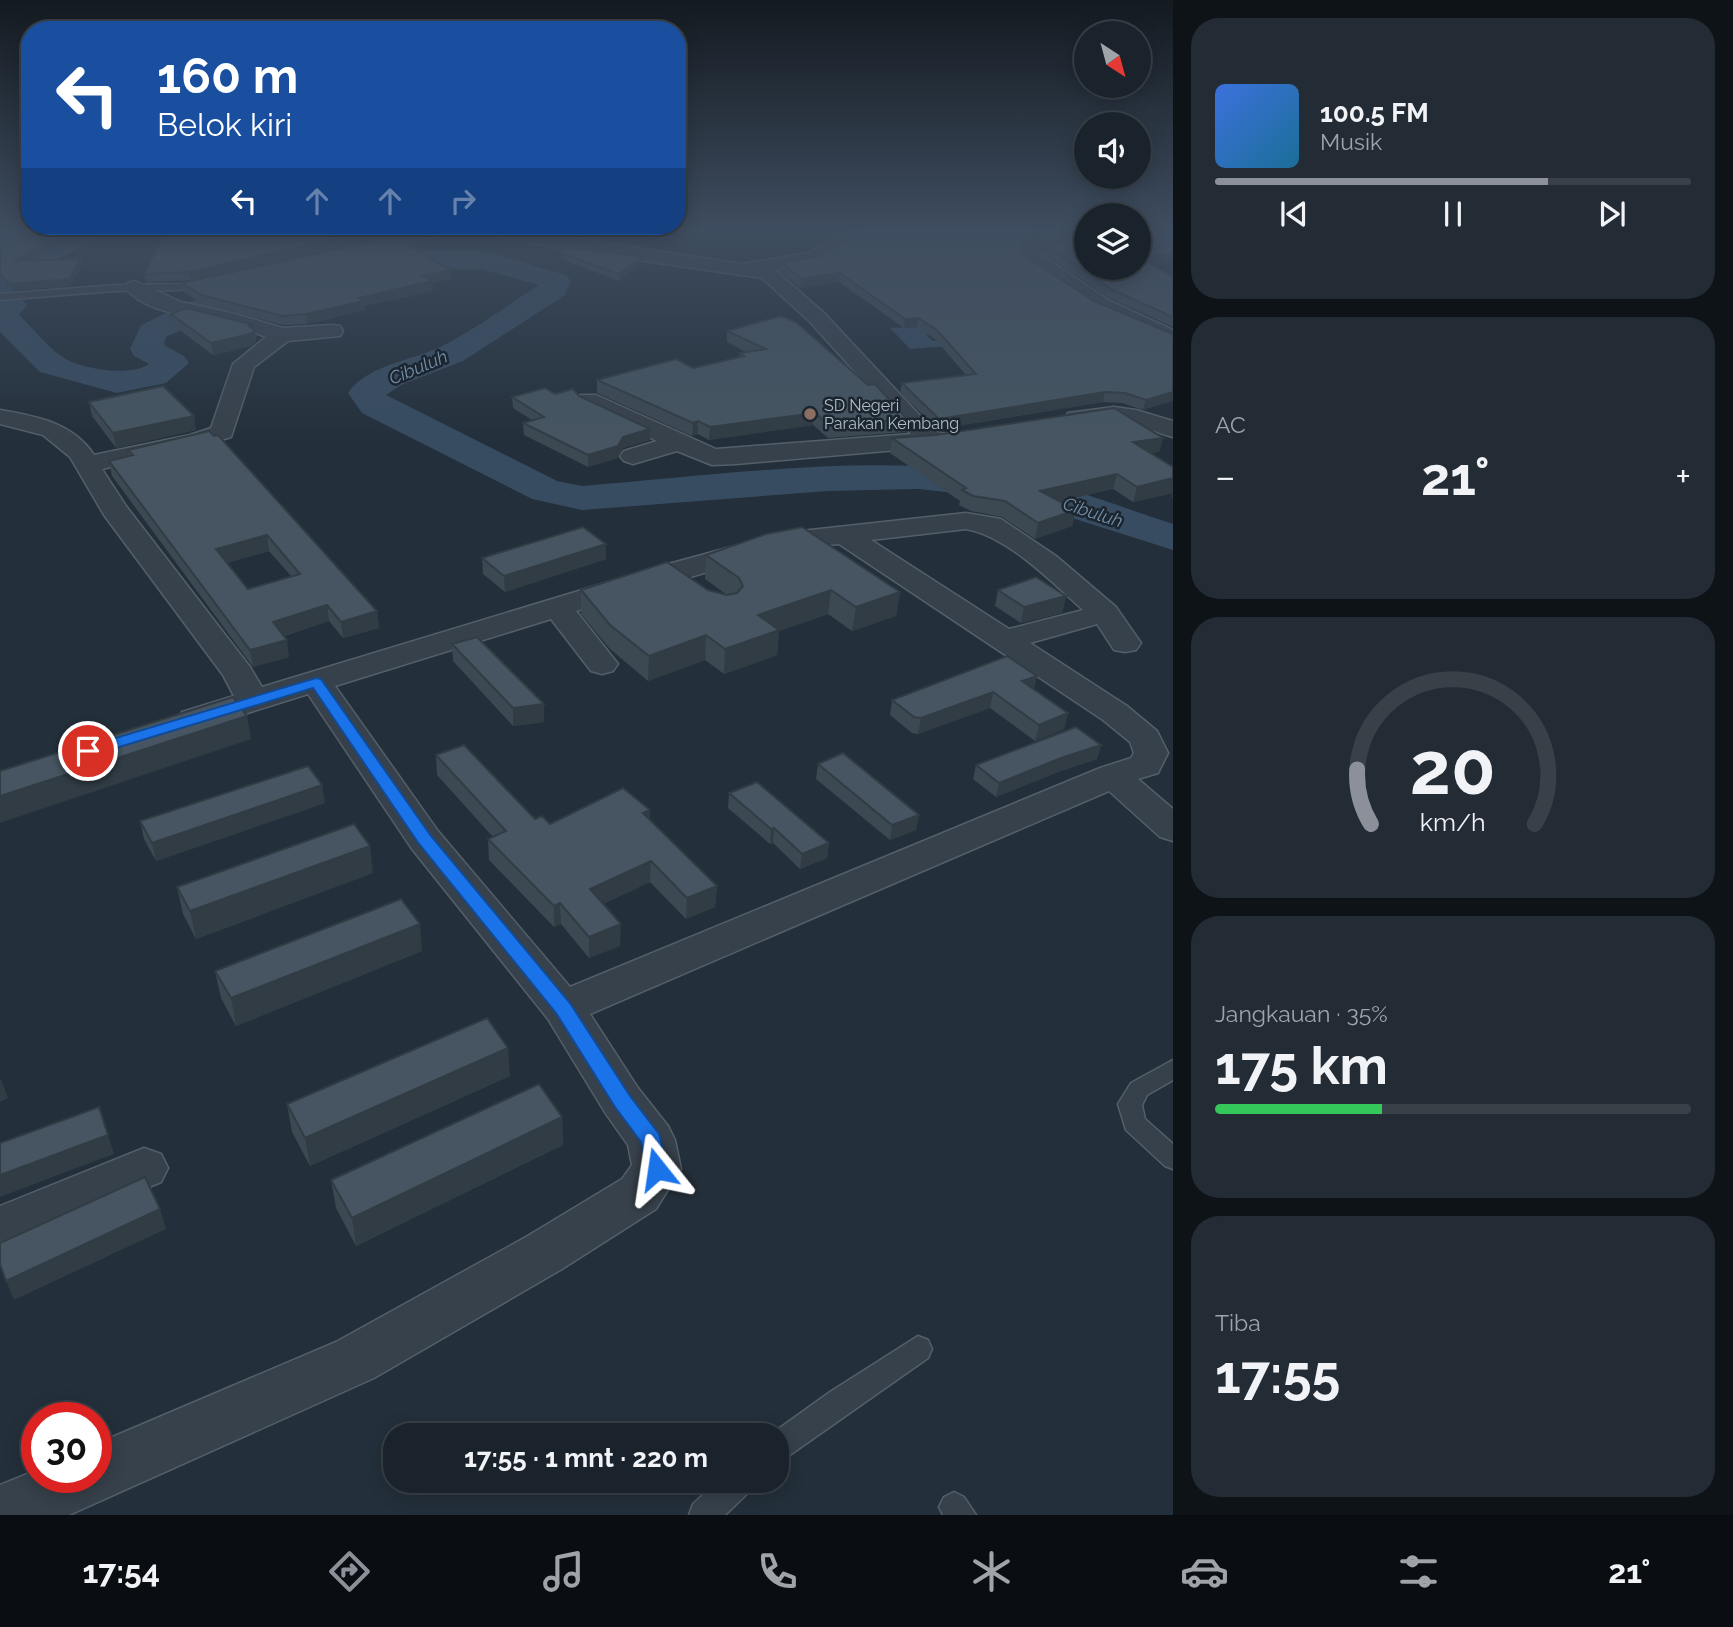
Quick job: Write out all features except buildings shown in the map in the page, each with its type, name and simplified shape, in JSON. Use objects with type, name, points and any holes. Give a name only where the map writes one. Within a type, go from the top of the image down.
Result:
[{"type":"street","points":[[160,300],[175,307],[282,335],[332,331]]},
{"type":"street","points":[[799,300],[882,388],[903,416],[932,440]]},
{"type":"street","points":[[1095,300],[1173,338]]},
{"type":"street","points":[[89,464],[196,441],[222,432],[244,364],[282,335]]},
{"type":"street","points":[[588,400],[712,457],[966,435]]},
{"type":"street","points":[[1059,420],[1103,412],[1157,422],[1173,430]]},
{"type":"street","points":[[0,417],[30,422],[52,430],[89,464],[114,509],[239,674],[253,702]]},
{"type":"street","points":[[633,456],[679,442]]},
{"type":"street","points":[[164,728],[671,572],[783,541],[965,521],[991,525],[1046,562],[1105,612],[1125,643]]},
{"type":"street","points":[[563,1008],[1113,776],[1146,765],[1152,752],[1145,738],[1115,713],[844,535]]},
{"type":"street","points":[[671,572],[703,594]]},
{"type":"street","points":[[557,607],[602,664]]},
{"type":"street","points":[[1004,640],[1105,612]]},
{"type":"street","points":[[112,1466],[355,1360],[544,1254],[639,1194],[657,1169],[651,1140],[622,1101],[563,1008],[425,840],[316,682]]},
{"type":"street","points":[[1113,776],[1173,829]]},
{"type":"street","points":[[0,1229],[144,1168]]},
{"type":"street","points":[[1,1515],[51,1493]]},
{"type":"lane","points":[[1173,1069],[1139,1089],[1130,1104],[1134,1123],[1173,1158]]},
{"type":"lane","points":[[789,1438],[918,1349]]},
{"type":"lane","points":[[704,1515],[727,1493]]},
{"type":"water","points":[[937,326],[945,332],[926,335],[933,341],[943,340],[948,346],[910,349],[890,328]]},
{"type":"waterway","name":"Cibuluh","points":[[6,300],[12,305],[2,316],[52,365],[117,383],[154,376],[172,363],[146,349],[152,332],[200,309],[229,300]]},
{"type":"waterway","name":"Cibuluh","points":[[537,300],[451,354],[389,378],[365,393],[375,405],[546,491],[582,498],[828,479],[919,477],[1020,489],[1173,537]]},
{"type":"place","name":"SD Negeri Parakan Kembang","points":[[810,414]]},
{"type":"route","points":[[88,751],[316,682],[425,840],[563,1008],[622,1101],[651,1140],[657,1169]]}]
